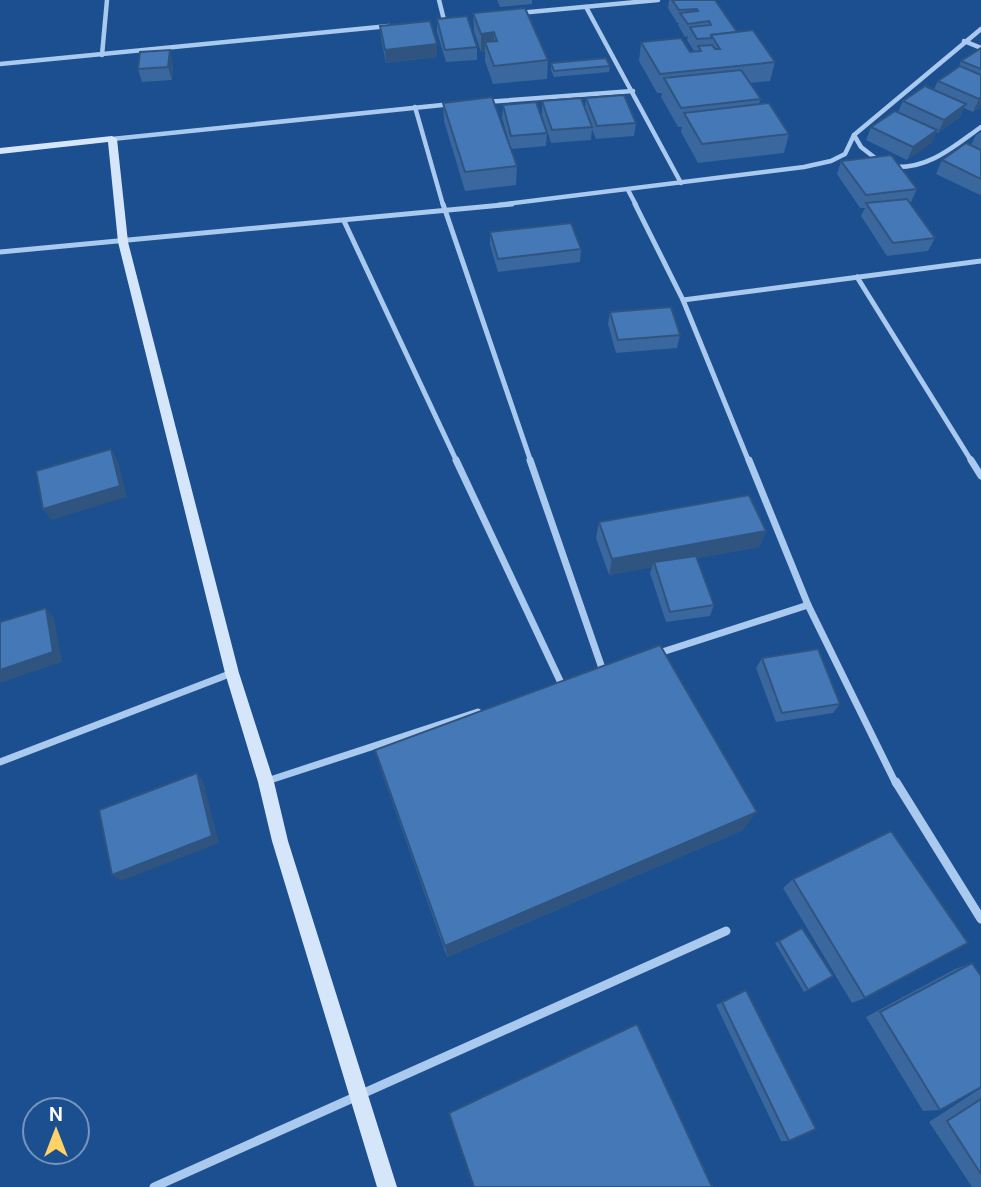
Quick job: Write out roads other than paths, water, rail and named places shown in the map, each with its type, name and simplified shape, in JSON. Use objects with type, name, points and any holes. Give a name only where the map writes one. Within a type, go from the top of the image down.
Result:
[{"type":"street","points":[[102,55],[107,0]]},
{"type":"street","points":[[439,0],[444,20]]},
{"type":"street","points":[[509,14],[657,0]]},
{"type":"street","points":[[586,6],[681,183]]},
{"type":"street","points":[[431,21],[457,19]]},
{"type":"street","points":[[0,64],[391,25]]},
{"type":"street","points":[[0,253],[445,212],[804,167],[831,161],[845,154],[854,135],[981,29]]},
{"type":"street","points":[[964,41],[981,48]]},
{"type":"street","points":[[483,102],[633,91]]},
{"type":"street","points":[[0,151],[456,104]]},
{"type":"street","points":[[415,107],[445,212],[603,671]]},
{"type":"street","points":[[854,135],[871,157],[889,167],[909,170],[924,166],[981,127]]},
{"type":"street","points":[[112,139],[123,242],[232,673],[266,782],[280,841],[387,1187]]},
{"type":"street","points":[[628,190],[683,300],[808,605],[901,793],[981,919]]},
{"type":"street","points":[[344,221],[562,685]]},
{"type":"street","points":[[683,300],[981,261]]},
{"type":"street","points":[[857,277],[981,476]]},
{"type":"street","points":[[642,659],[808,605]]},
{"type":"street","points":[[593,675],[616,667]]},
{"type":"street","points":[[0,762],[232,673]]},
{"type":"street","points":[[549,689],[572,681]]},
{"type":"street","points":[[266,782],[485,710]]},
{"type":"street","points":[[154,1187],[726,931]]}]
